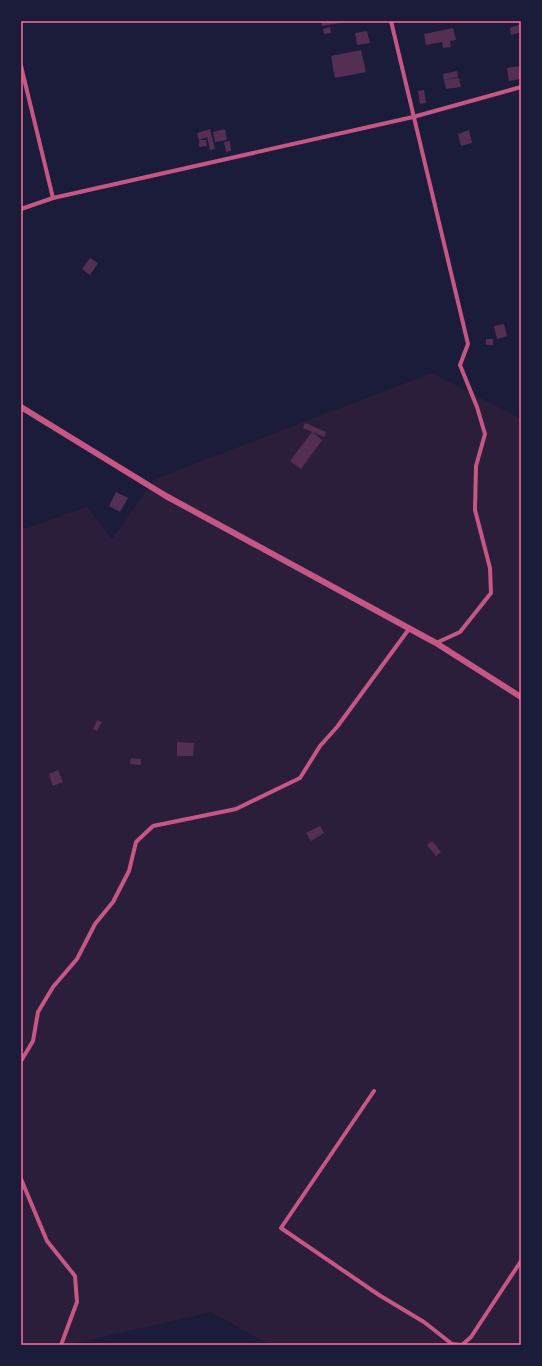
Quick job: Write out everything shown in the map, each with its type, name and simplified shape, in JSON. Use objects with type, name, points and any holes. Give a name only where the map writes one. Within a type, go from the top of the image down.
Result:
[{"type":"street","points":[[391,21],[468,344],[460,365],[477,407],[484,434],[476,466],[475,510],[490,568],[491,593],[460,632],[436,643]]},
{"type":"street","points":[[21,66],[53,198]]},
{"type":"street","points":[[21,208],[53,198],[413,117],[521,87]]},
{"type":"street","points":[[21,407],[166,496],[436,643],[521,697]]},
{"type":"street","points":[[21,1061],[33,1041],[38,1012],[53,987],[78,958],[95,924],[113,902],[129,871],[136,842],[152,826],[236,809],[300,778],[320,746],[338,727],[409,629]]},
{"type":"street","points":[[374,1091],[280,1228],[379,1295],[424,1322],[452,1344],[462,1345],[471,1337],[521,1261]]},
{"type":"street","points":[[21,1178],[47,1241],[75,1276],[76,1302],[61,1345]]},
{"type":"shaded area","points":[[432,373],[521,419],[521,1345],[270,1345],[211,1312],[68,1345],[21,1345],[21,530],[87,507],[112,539],[155,479]]},
{"type":"building","points":[[321,21],[345,21],[345,22],[322,26]]},
{"type":"building","points":[[521,24],[521,32],[511,35],[510,28]]},
{"type":"building","points":[[330,27],[331,33],[324,34],[323,29]]},
{"type":"building","points":[[453,28],[456,40],[450,41],[451,47],[443,48],[442,42],[426,45],[424,34]]},
{"type":"building","points":[[367,31],[370,43],[357,45],[355,33]]},
{"type":"building","points":[[361,50],[366,72],[335,78],[331,56]]},
{"type":"building","points":[[520,66],[521,79],[509,81],[507,68]]},
{"type":"building","points":[[457,71],[458,77],[444,80],[443,74]]},
{"type":"building","points":[[459,78],[461,87],[446,89],[444,80]]},
{"type":"building","points":[[424,90],[426,103],[420,104],[418,91]]},
{"type":"building","points":[[210,129],[215,149],[210,150],[207,137],[199,140],[197,133]]},
{"type":"building","points":[[225,129],[227,140],[215,142],[213,132]]},
{"type":"building","points":[[469,130],[472,143],[461,146],[458,134]]},
{"type":"building","points":[[199,140],[206,140],[207,146],[199,147]]},
{"type":"building","points":[[230,141],[231,151],[226,152],[224,142]]},
{"type":"building","points":[[90,258],[98,263],[90,275],[82,269]]},
{"type":"building","points":[[504,324],[507,336],[497,339],[494,326]]},
{"type":"building","points":[[486,339],[493,339],[493,345],[486,345]]},
{"type":"building","points":[[305,423],[326,432],[324,437],[303,428]]},
{"type":"building","points":[[312,432],[322,440],[301,469],[290,461]]},
{"type":"building","points":[[116,492],[128,498],[120,512],[109,506]]},
{"type":"building","points":[[97,720],[102,722],[97,731],[93,729]]},
{"type":"building","points":[[177,742],[194,743],[193,756],[177,756]]},
{"type":"building","points":[[131,758],[141,759],[141,765],[130,764]]},
{"type":"building","points":[[58,770],[63,782],[53,786],[49,774]]},
{"type":"building","points":[[320,826],[324,833],[311,841],[306,833]]},
{"type":"building","points":[[432,841],[441,852],[436,856],[427,845]]}]
